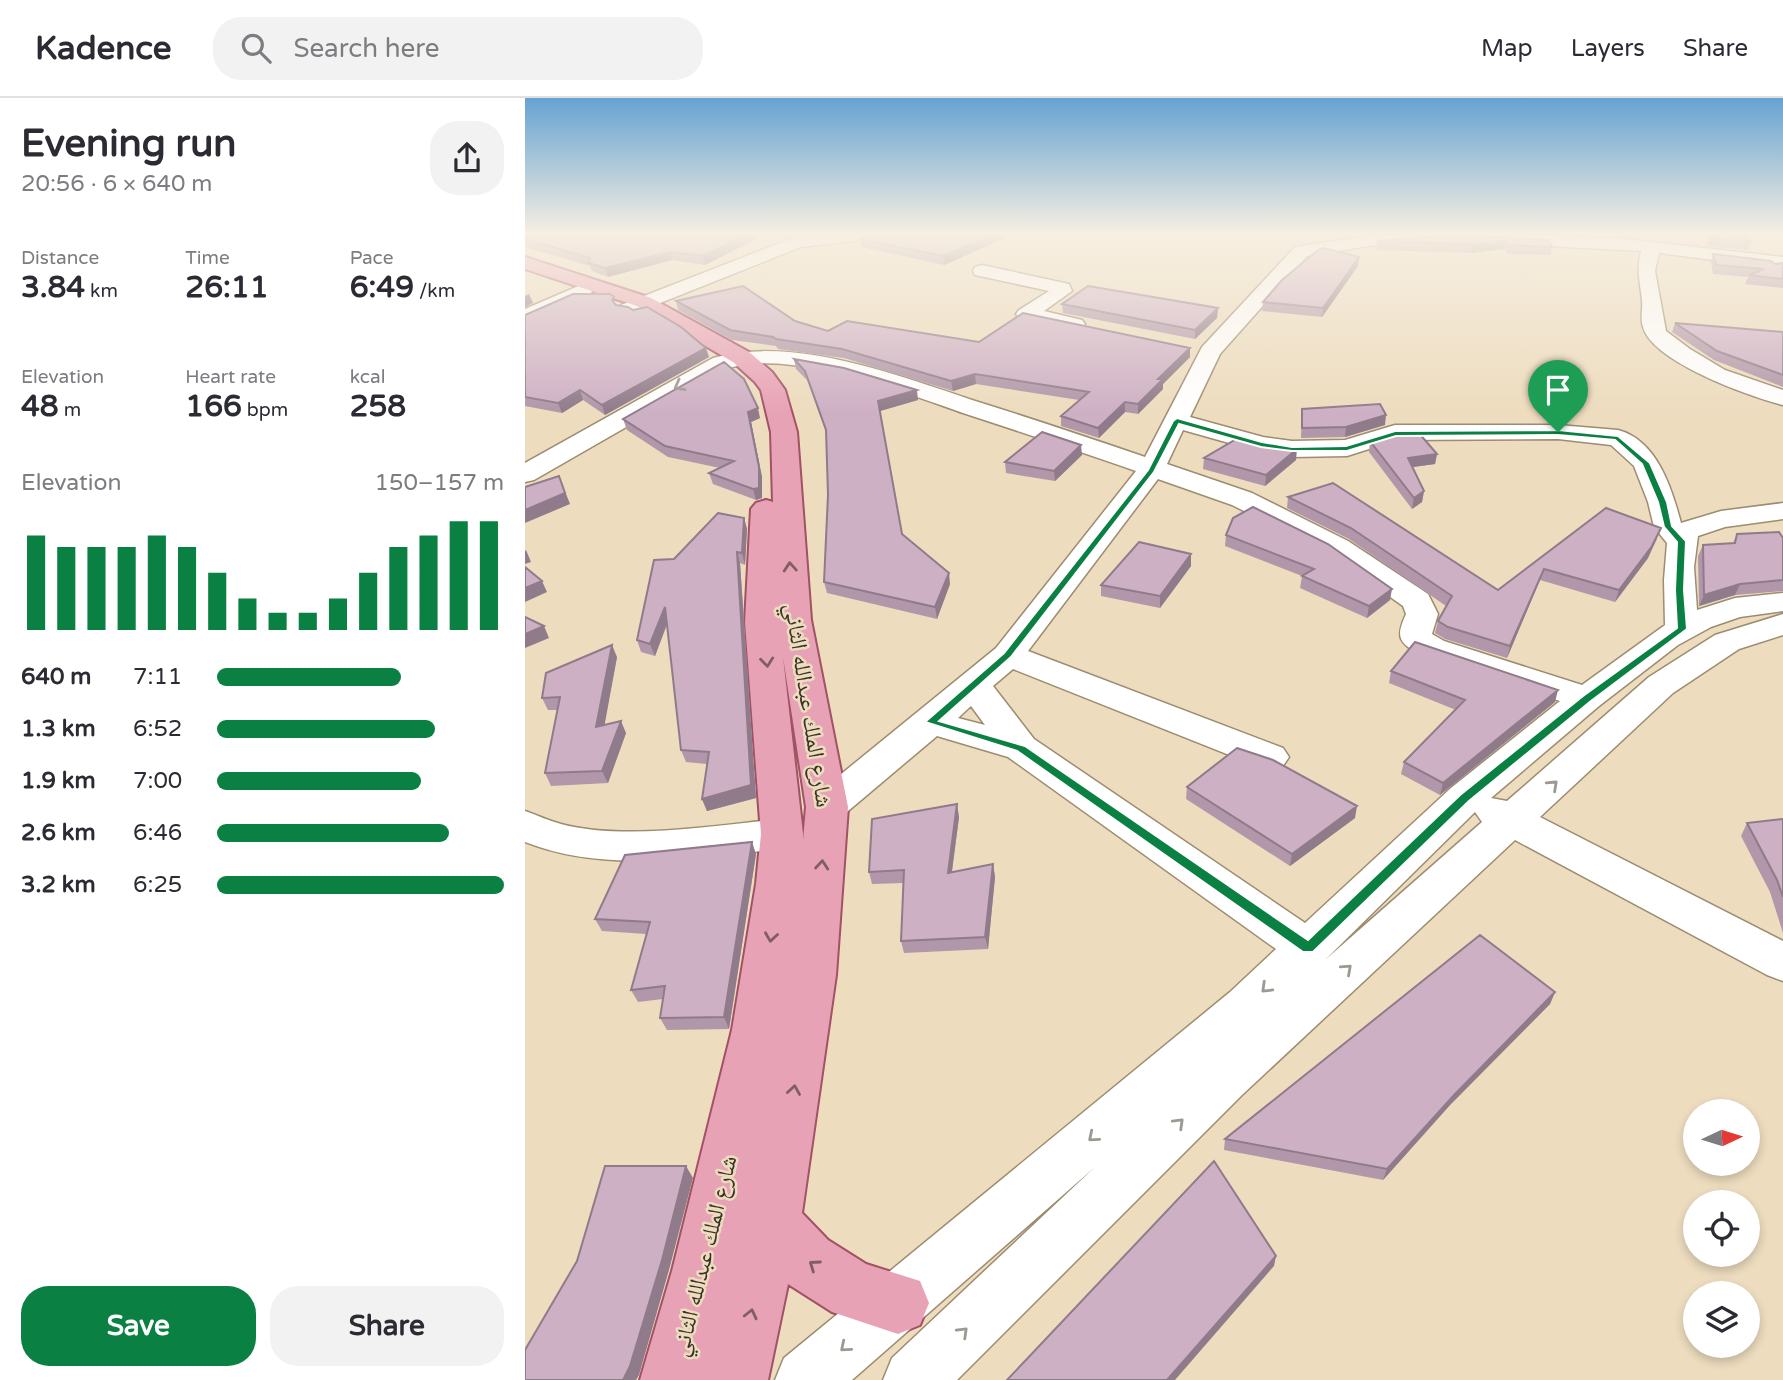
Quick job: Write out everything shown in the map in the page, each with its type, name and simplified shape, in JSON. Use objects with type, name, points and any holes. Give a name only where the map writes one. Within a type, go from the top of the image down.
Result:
[{"type":"main road","name":"شارع الملك عبدالله الثاني","points":[[595,294],[643,309]]},
{"type":"main road","name":"شارع الملك عبدالله الثاني","points":[[614,294],[755,364],[778,403],[784,432],[794,620],[827,807],[813,975],[772,1223],[736,1380]]},
{"type":"main road","name":"شارع الملك عبدالله الثاني","points":[[672,1380],[702,1271],[757,1030],[778,884],[782,834],[762,622],[766,471],[762,417],[755,394],[755,364]]},
{"type":"main road","points":[[772,1223],[807,1261],[853,1291],[898,1303]]},
{"type":"street","points":[[525,317],[575,294]]},
{"type":"street","points":[[643,309],[674,294]]},
{"type":"street","points":[[1058,294],[1027,314],[1090,327]]},
{"type":"street","points":[[827,807],[931,722],[1007,655],[1151,470],[1210,352],[1258,294]]},
{"type":"street","points":[[1651,294],[1653,327],[1658,335],[1682,355],[1717,375],[1783,398]]},
{"type":"street","points":[[1183,346],[1210,352]]},
{"type":"street","points":[[525,474],[755,364],[894,382],[1242,499],[1338,547],[1417,601],[1422,614],[1415,630],[1417,639],[1432,648],[1587,698]]},
{"type":"street","points":[[1717,375],[1770,372]]},
{"type":"street","points":[[1177,421],[1261,444],[1292,449],[1347,448],[1395,433],[1558,432],[1618,438],[1646,463],[1662,502],[1668,527],[1682,541]]},
{"type":"street","points":[[1682,629],[1680,590],[1682,541],[1685,531],[1721,519],[1783,511]]},
{"type":"street","points":[[806,1380],[1247,1006],[1465,798],[1587,698],[1666,638],[1682,629],[1735,608],[1783,602]]},
{"type":"street","points":[[914,1380],[1224,1079],[1661,685],[1727,642],[1783,624]]},
{"type":"street","points":[[1007,655],[1271,757]]},
{"type":"street","points":[[974,685],[1021,748],[1308,948]]},
{"type":"street","points":[[931,722],[1021,748]]},
{"type":"street","points":[[1465,798],[1514,820],[1783,962]]},
{"type":"street","points":[[525,826],[560,839],[610,843],[660,844],[782,834]]},
{"type":"building","points":[[573,294],[610,294],[616,305],[633,310],[647,307],[681,327],[706,348],[602,405],[580,390],[558,403],[525,397],[525,315]]},
{"type":"building","points":[[708,294],[755,294],[795,321],[828,331],[847,321],[979,342],[1023,313],[1190,348],[1158,379],[1163,379],[1138,404],[1125,402],[1098,428],[1061,416],[1089,392],[975,374],[951,381],[842,349],[730,330],[676,301]]},
{"type":"building","points":[[1077,294],[1134,294],[1218,308],[1195,330],[1062,304]]},
{"type":"building","points":[[1270,294],[1333,294],[1323,308],[1263,302]]},
{"type":"building","points":[[1675,323],[1783,332],[1783,375],[1717,351]]},
{"type":"building","points":[[794,359],[844,368],[917,390],[878,401],[902,534],[949,573],[935,607],[824,582],[828,495],[826,430],[805,371]]},
{"type":"building","points":[[724,362],[744,379],[758,408],[748,412],[759,467],[759,488],[753,489],[709,473],[734,461],[665,446],[623,419]]},
{"type":"building","points":[[1380,404],[1386,415],[1346,427],[1302,428],[1302,409]]},
{"type":"building","points":[[1042,432],[1081,445],[1054,471],[1005,462]]},
{"type":"building","points":[[1418,432],[1437,454],[1408,458],[1424,491],[1414,498],[1370,441],[1395,433]]},
{"type":"building","points":[[1238,438],[1297,449],[1266,475],[1204,458]]},
{"type":"building","points":[[559,476],[565,493],[525,510],[525,487]]},
{"type":"building","points":[[1333,483],[1498,590],[1606,508],[1661,528],[1652,546],[1619,590],[1544,569],[1510,646],[1448,627],[1438,621],[1452,596],[1351,528],[1288,497]]},
{"type":"building","points":[[1253,507],[1328,544],[1392,589],[1369,606],[1302,576],[1314,569],[1226,535],[1233,518]]},
{"type":"building","points":[[718,513],[744,518],[742,553],[737,552],[751,785],[702,799],[709,752],[681,750],[665,607],[650,644],[637,640],[654,560],[674,559]]},
{"type":"building","points":[[1779,532],[1783,538],[1783,580],[1740,584],[1704,595],[1703,545],[1735,543],[1737,534]]},
{"type":"building","points":[[1139,542],[1191,554],[1160,596],[1101,585]]},
{"type":"building","points":[[525,567],[542,581],[525,588]]},
{"type":"building","points":[[525,617],[544,626],[525,634]]},
{"type":"building","points":[[1415,642],[1558,690],[1443,783],[1404,762],[1465,700],[1391,671]]},
{"type":"building","points":[[612,645],[596,727],[621,721],[602,771],[545,773],[560,697],[542,698],[546,673]]},
{"type":"building","points":[[1237,748],[1273,760],[1357,806],[1292,854],[1187,787]]},
{"type":"building","points":[[957,804],[948,873],[993,864],[985,937],[901,941],[904,870],[869,872],[872,819]]},
{"type":"building","points":[[1783,819],[1783,897],[1747,823]]},
{"type":"building","points":[[752,842],[724,1017],[660,1018],[665,986],[631,990],[650,922],[595,919],[625,855]]},
{"type":"building","points":[[1480,935],[1555,992],[1455,1094],[1387,1169],[1225,1139]]},
{"type":"building","points":[[1214,1161],[1276,1256],[1167,1380],[1007,1380]]},
{"type":"building","points":[[605,1166],[686,1166],[662,1260],[630,1366],[623,1380],[525,1380],[525,1350],[577,1261]]},
{"type":"route","points":[[1177,421],[1261,444],[1292,449],[1347,448],[1395,433],[1558,432],[1618,438],[1646,463],[1662,502],[1668,527],[1682,541],[1682,629],[1666,638],[1587,698],[1465,798],[1308,948],[1021,748],[931,722],[1007,655],[1151,470],[1177,421]]}]
